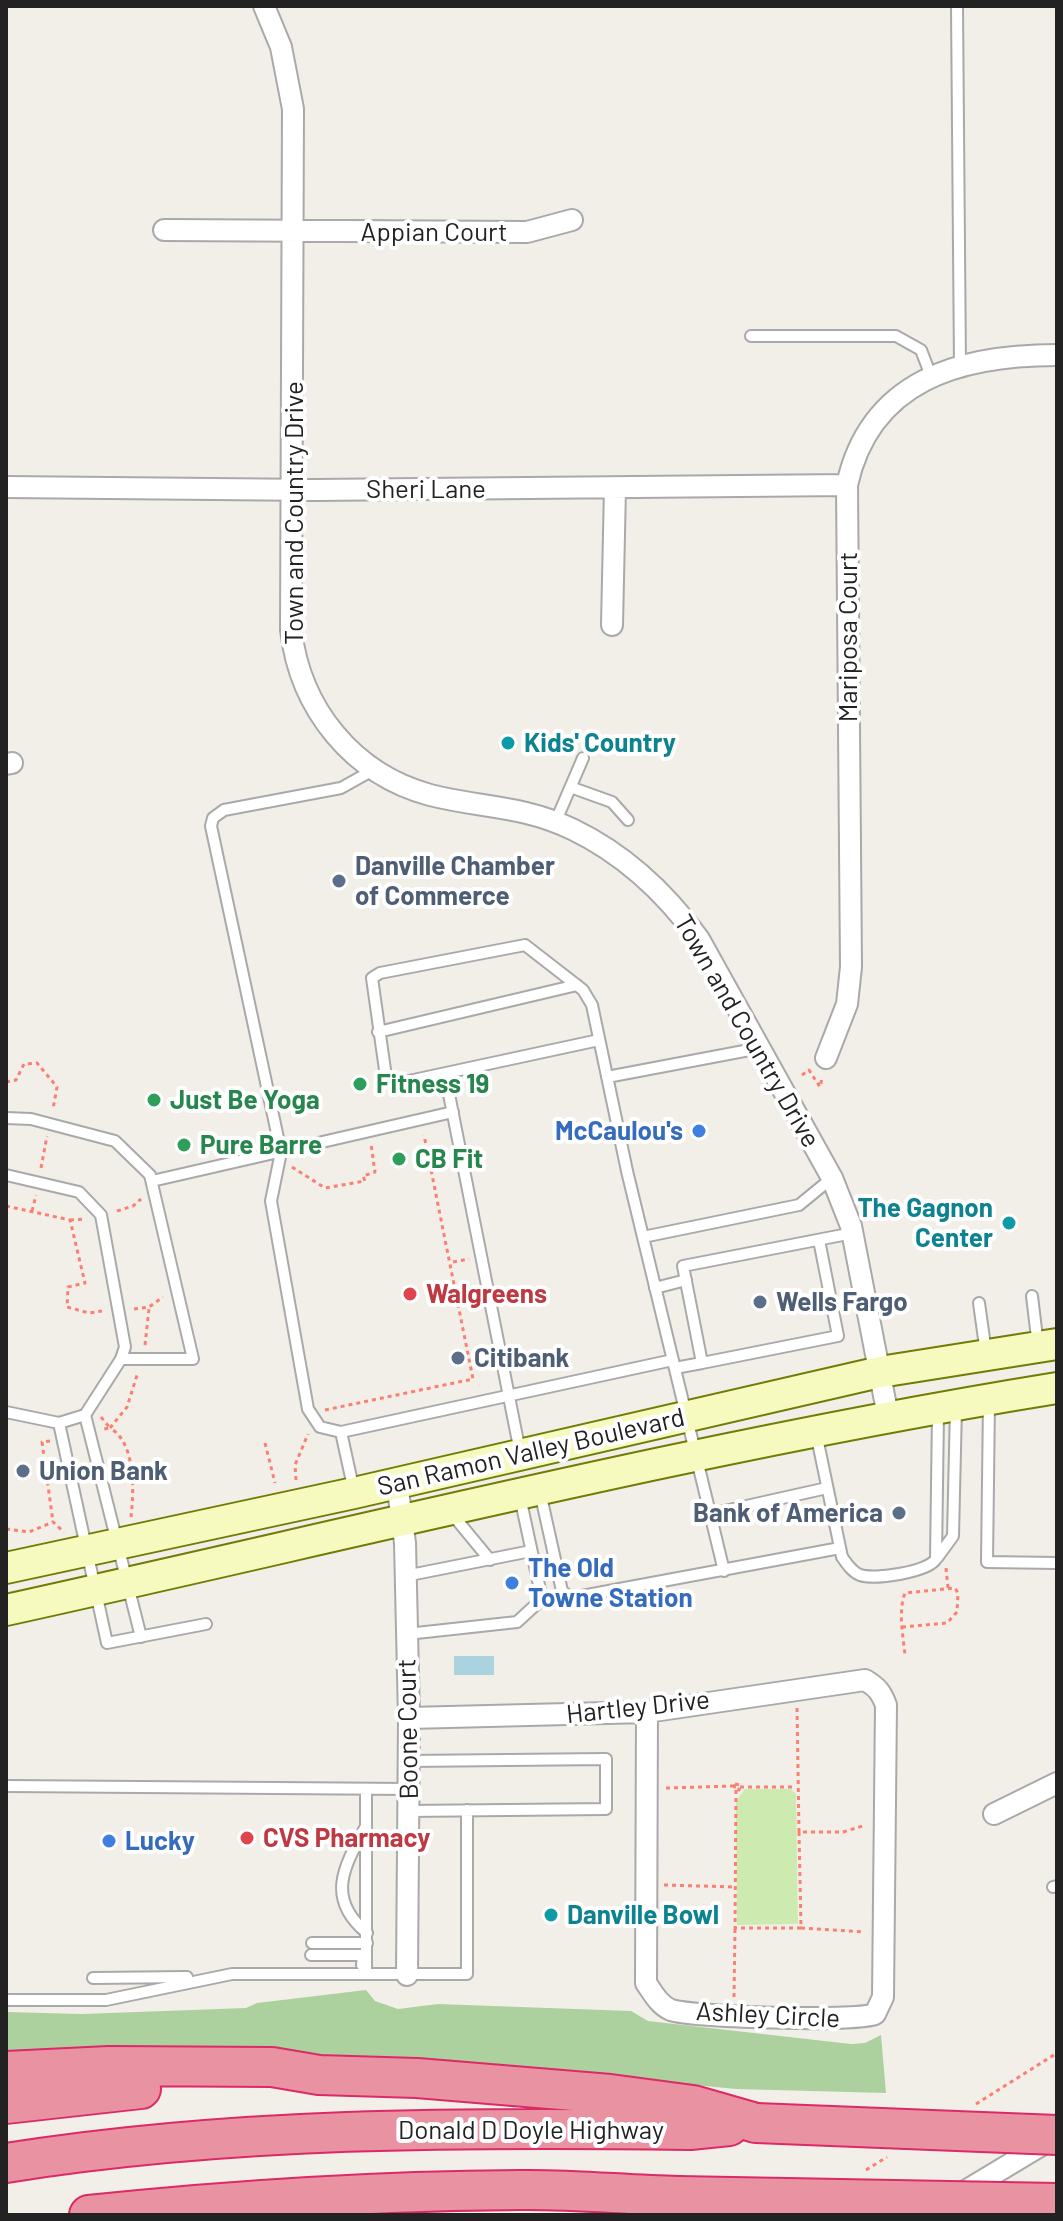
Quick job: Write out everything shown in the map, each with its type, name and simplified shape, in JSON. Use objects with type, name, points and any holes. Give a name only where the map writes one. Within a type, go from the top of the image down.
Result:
[{"type":"highway","points":[[6,2071],[109,2066],[272,2067],[319,2075],[417,2078],[691,2117],[756,2123],[1057,2136]]},
{"type":"highway","points":[[6,2104],[114,2091],[271,2082],[319,2075]]},
{"type":"highway","name":"Donald D Doyle Highway","points":[[6,2163],[202,2141],[370,2130],[691,2117]]},
{"type":"highway","points":[[89,2215],[209,2203],[376,2193],[524,2190],[667,2196],[1057,2203]]},
{"type":"highway","points":[[595,2215],[667,2196]]},
{"type":"main road","name":"San Ramon Valley Boulevard","points":[[6,1568],[75,1541],[125,1530],[354,1493],[880,1372],[1048,1345]]},
{"type":"main road","name":"San Ramon Valley Boulevard","points":[[6,1610],[529,1491],[888,1416],[1057,1388]]},
{"type":"street","name":"Town and Country Drive","points":[[264,6],[281,47],[292,99],[295,232],[294,659],[333,735],[360,762],[430,795],[512,807],[555,823],[629,864],[676,907],[699,939],[832,1178],[853,1233],[888,1416]]},
{"type":"street","name":"Appian Court","points":[[164,230],[527,232],[572,220]]},
{"type":"street","name":"Mariposa Court","points":[[826,1058],[847,1004],[851,967],[847,485],[853,458],[869,427],[894,399],[931,376],[960,367],[1057,355]]},
{"type":"street","name":"Sheri Lane","points":[[6,487],[292,490],[847,485]]},
{"type":"street","points":[[612,625],[615,488]]},
{"type":"street","name":"Boone Court","points":[[397,1483],[403,1519],[409,1718],[407,1975]]},
{"type":"street","name":"Hartley Drive","points":[[409,1718],[647,1712],[865,1680]]},
{"type":"street","name":"Ashley Circle","points":[[647,1712],[646,1983],[657,1999],[671,2010],[850,2020],[875,2014],[883,1997],[886,1705],[880,1689],[865,1680]]},
{"type":"street","points":[[994,1814],[1057,1783]]},
{"type":"street","points":[[925,2215],[1057,2136]]},
{"type":"lane","points":[[957,6],[960,367]]},
{"type":"lane","points":[[751,336],[896,336],[921,350],[931,376]]},
{"type":"lane","points":[[555,823],[573,788],[583,758]]},
{"type":"lane","points":[[375,769],[341,788],[224,810],[213,818],[211,826],[281,1152],[271,1201],[313,1417],[320,1427],[341,1432],[507,1396],[838,1336],[819,1240]]},
{"type":"lane","points":[[573,788],[612,802],[628,820]]},
{"type":"lane","points":[[599,1040],[395,1084],[386,1077],[372,978],[380,973],[525,945],[577,985],[592,1005],[643,1237],[724,1571]]},
{"type":"lane","points":[[378,1032],[577,985]]},
{"type":"lane","points":[[607,1077],[760,1048]]},
{"type":"lane","points":[[445,1074],[521,1455]]},
{"type":"lane","points":[[152,1181],[453,1112]]},
{"type":"lane","points":[[6,1118],[31,1119],[115,1141],[152,1181],[193,1359],[121,1359]]},
{"type":"lane","points":[[6,1175],[79,1192],[101,1215],[125,1335],[121,1359],[85,1415],[59,1423],[6,1412]]},
{"type":"lane","points":[[643,1237],[791,1207],[832,1178]]},
{"type":"lane","points":[[702,1363],[683,1266],[853,1233]]},
{"type":"lane","points":[[655,1288],[686,1280]]},
{"type":"lane","points":[[1032,1296],[1048,1345]]},
{"type":"lane","points":[[979,1303],[986,1355]]},
{"type":"lane","points":[[989,1399],[987,1562],[1057,1563]]},
{"type":"lane","points":[[936,1559],[947,1406]]},
{"type":"lane","points":[[815,1431],[840,1548],[851,1570],[871,1577],[927,1569],[953,1536],[947,1406]]},
{"type":"lane","points":[[85,1415],[125,1530],[127,1583],[141,1637]]},
{"type":"lane","points":[[59,1423],[75,1541],[94,1591],[107,1643],[206,1624]]},
{"type":"lane","points":[[341,1432],[354,1493]]},
{"type":"lane","points":[[711,1514],[827,1488]]},
{"type":"lane","points":[[529,1491],[562,1591],[571,1598],[840,1548]]},
{"type":"lane","points":[[407,1634],[517,1622],[542,1599],[531,1551],[529,1491]]},
{"type":"lane","points":[[448,1509],[490,1560]]},
{"type":"lane","points":[[405,1576],[531,1551]]},
{"type":"lane","points":[[408,1811],[606,1809],[606,1759],[409,1761]]},
{"type":"lane","points":[[6,1786],[409,1789]]},
{"type":"lane","points":[[364,1975],[367,1938],[366,1789]]},
{"type":"lane","points":[[93,1978],[467,1974],[467,1810]]},
{"type":"lane","points":[[366,1827],[345,1868],[342,1893],[352,1921],[367,1938]]},
{"type":"lane","points":[[364,1975],[363,1955],[312,1949],[367,1938]]},
{"type":"lane","points":[[6,2000],[135,1997],[205,1977]]},
{"type":"path","points":[[296,1480],[301,1444],[313,1417],[473,1379],[423,1133],[411,1135]]},
{"type":"path","points":[[278,1167],[301,1169],[325,1188],[365,1181],[363,1176],[375,1172],[371,1148],[374,1143]]},
{"type":"path","points":[[70,1220],[101,1215],[157,1195]]},
{"type":"path","points":[[110,1428],[122,1438],[129,1462],[134,1497],[125,1530]]},
{"type":"path","points":[[265,1443],[275,1483]]},
{"type":"path","points":[[6,1529],[29,1532],[53,1522],[75,1541]]},
{"type":"path","points":[[902,1627],[947,1623],[957,1612],[958,1593],[948,1588],[905,1593],[902,1627],[905,1655]]},
{"type":"path","points":[[794,1689],[800,1728],[797,1787],[801,1928]]},
{"type":"path","points":[[647,1788],[797,1787]]},
{"type":"path","points":[[734,2014],[737,1788]]},
{"type":"path","points":[[799,1832],[843,1832],[885,1819]]},
{"type":"path","points":[[647,1885],[736,1887]]},
{"type":"path","points":[[735,1928],[801,1928],[884,1934]]},
{"type":"path","points":[[1000,2089],[1057,2053]]},
{"type":"green space","points":[[745,1789],[791,1789],[796,1794],[798,1924],[737,1925],[736,1801]]},
{"type":"green space","points":[[366,1990],[375,2001],[398,2009],[438,2004],[631,2011],[648,2021],[851,2044],[865,2043],[881,2035],[886,2093],[736,2089],[457,2062],[206,2054],[6,2059],[6,2012],[82,2014],[246,2008],[257,2003]]},
{"type":"water","points":[[454,1656],[494,1656],[494,1675],[454,1675]]},
{"type":"place","name":"Kids' Country","points":[[508,743]]},
{"type":"place","name":"Danville Chamber of Commerce","points":[[339,881]]},
{"type":"place","name":"Fitness 19","points":[[360,1084]]},
{"type":"place","name":"Just Be Yoga","points":[[154,1100]]},
{"type":"place","name":"McCaulou's","points":[[699,1131]]},
{"type":"place","name":"Pure Barre","points":[[184,1145]]},
{"type":"place","name":"CB Fit","points":[[399,1159]]},
{"type":"place","name":"The Gagnon Center","points":[[1009,1223]]},
{"type":"place","name":"Walgreens","points":[[410,1294]]},
{"type":"place","name":"Wells Fargo","points":[[760,1302]]},
{"type":"place","name":"Citibank","points":[[458,1358]]},
{"type":"place","name":"Union Bank","points":[[23,1471]]},
{"type":"place","name":"Bank of America","points":[[899,1513]]},
{"type":"place","name":"The Old Towne Station","points":[[512,1583]]},
{"type":"place","name":"CVS Pharmacy","points":[[247,1838]]},
{"type":"place","name":"Lucky","points":[[109,1841]]},
{"type":"place","name":"Danville Bowl","points":[[551,1915]]}]
